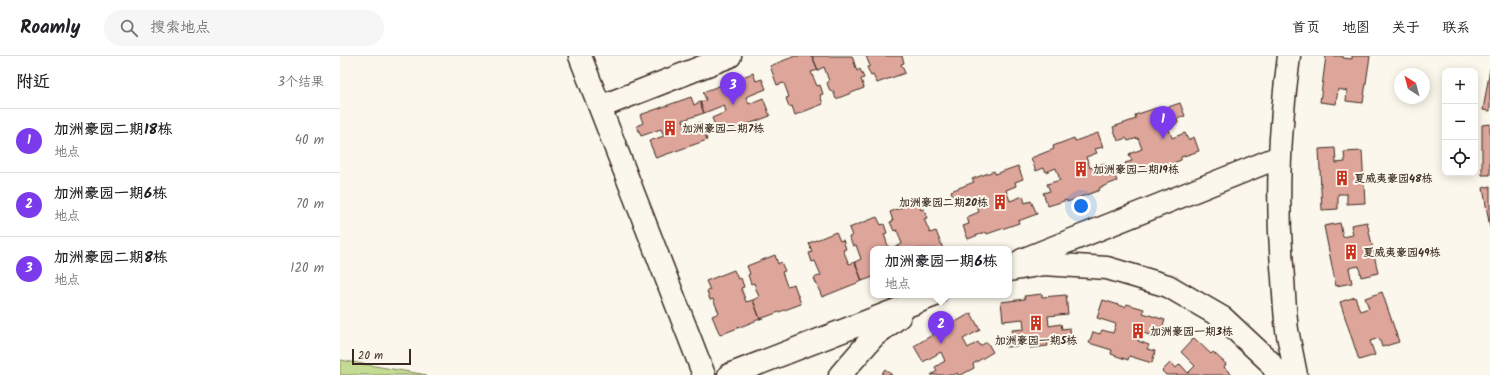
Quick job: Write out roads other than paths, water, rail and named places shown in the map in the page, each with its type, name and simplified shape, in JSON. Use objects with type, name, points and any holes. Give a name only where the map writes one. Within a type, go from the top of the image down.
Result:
[{"type":"lane","points":[[580,56],[704,375]]},
{"type":"lane","points":[[600,107],[730,56]]},
{"type":"lane","points":[[1290,56],[1283,106],[1279,157],[1280,244],[1287,329],[1296,375]]},
{"type":"lane","points":[[1012,264],[1279,157]]},
{"type":"lane","points":[[1012,269],[1044,264],[1107,268],[1168,286],[1223,318],[1269,361],[1278,375]]},
{"type":"lane","points":[[729,375],[926,298]]},
{"type":"lane","points":[[840,375],[874,336],[928,298]]},
{"type":"place","name":"加洲豪园二期8栋","points":[[733,105]]},
{"type":"place","name":"加洲豪园二期7栋","points":[[670,128]]},
{"type":"place","name":"加洲豪园二期18栋","points":[[1163,139]]},
{"type":"place","name":"加洲豪园二期19栋","points":[[1081,169]]},
{"type":"place","name":"夏威夷豪园48栋","points":[[1342,178]]},
{"type":"place","name":"加洲豪园二期20栋","points":[[1000,202]]},
{"type":"place","name":"夏威夷豪园49栋","points":[[1351,252]]},
{"type":"place","name":"加洲豪园一期5栋","points":[[1036,323]]},
{"type":"place","name":"加洲豪园一期3栋","points":[[1138,331]]},
{"type":"place","name":"加洲豪园一期6栋","points":[[941,344]]}]
